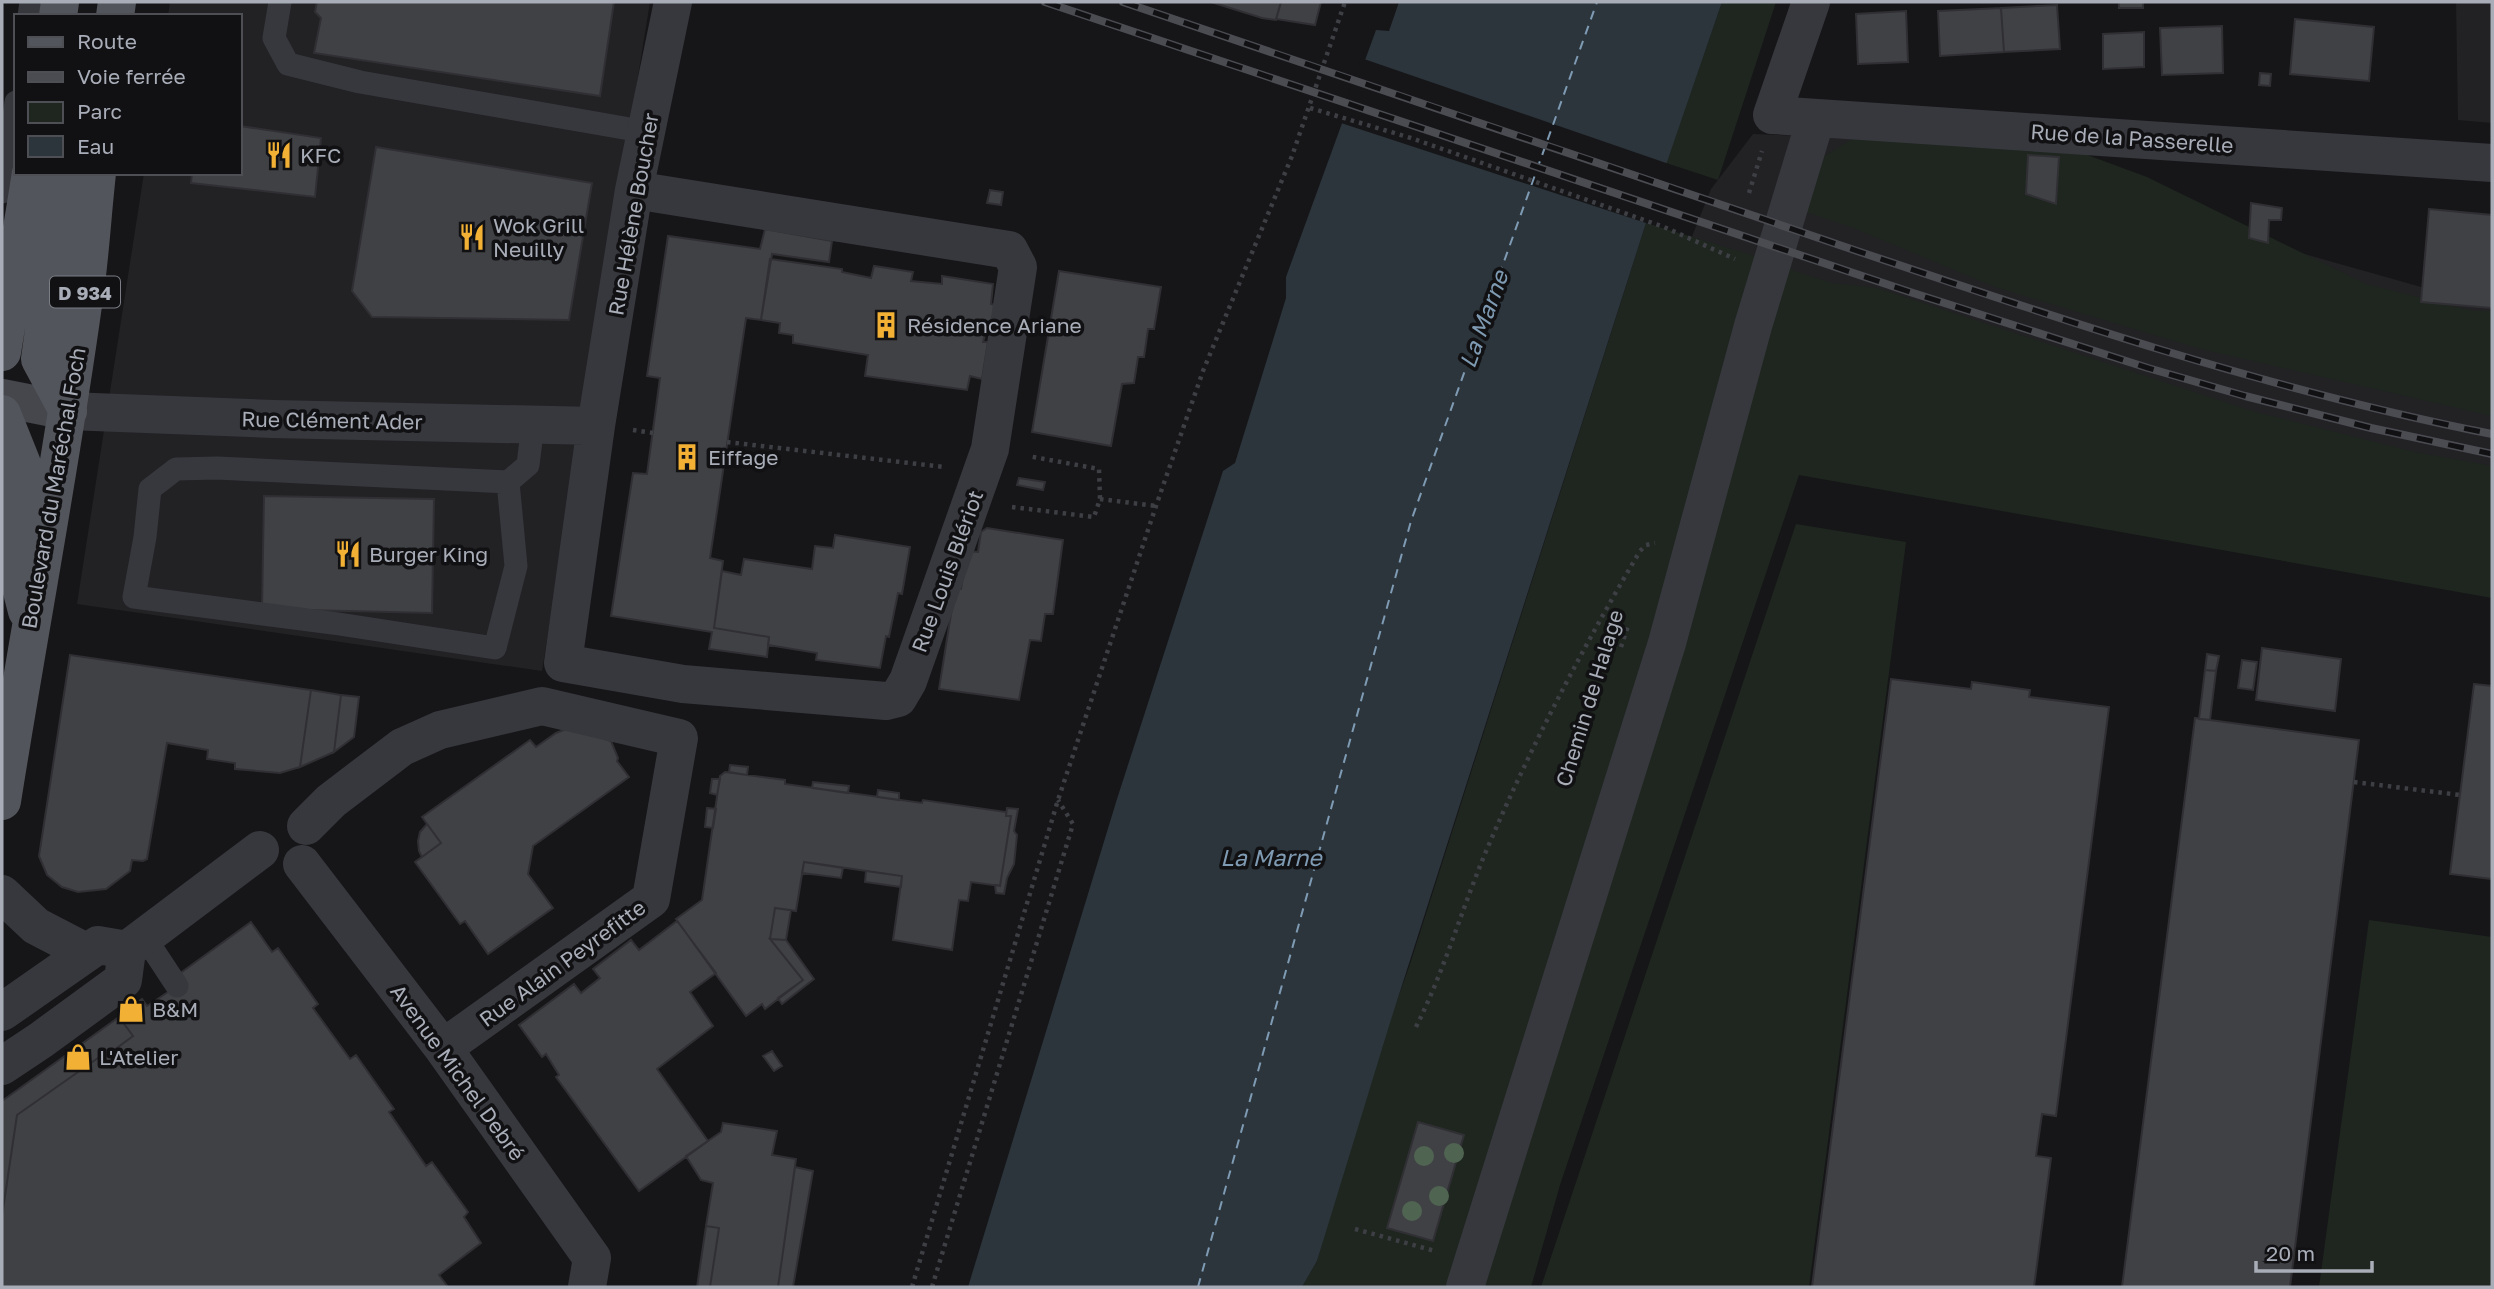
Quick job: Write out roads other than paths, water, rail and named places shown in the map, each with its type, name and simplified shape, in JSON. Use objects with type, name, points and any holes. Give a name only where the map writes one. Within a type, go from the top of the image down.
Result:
[{"type":"main road","points":[[2,352],[31,175]]},
{"type":"main road","points":[[66,175],[40,359],[68,411]]},
{"type":"main road","name":"Boulevard du Maréchal Foch","points":[[2,801],[68,411],[84,301],[97,175]]},
{"type":"main road","points":[[2,398],[68,411]]},
{"type":"main road","points":[[2,414],[22,464],[10,545],[30,624]]},
{"type":"street","name":"Rue Hélène Boucher","points":[[596,426],[634,190],[673,2]]},
{"type":"street","name":"Rue de la Passerelle","points":[[1811,2],[1772,115],[2492,163]]},
{"type":"street","points":[[1465,1287],[1667,643],[1753,326],[1816,118]]},
{"type":"street","name":"Rue Louis Blériot","points":[[596,426],[563,663],[683,684],[886,701],[898,698],[908,681],[982,474],[1018,267],[1009,250],[634,190]]},
{"type":"street","name":"Rue Clément Ader","points":[[68,411],[273,419],[596,426]]},
{"type":"street","name":"Rue Alain Peyrefitte","points":[[306,826],[331,801],[402,747],[440,730],[542,706],[679,738],[651,899],[443,1048]]},
{"type":"street","points":[[290,817],[306,826],[310,833],[312,850],[302,864],[286,870],[270,864],[260,850],[262,833],[274,820],[290,817]]},
{"type":"street","points":[[2,1066],[123,980],[136,943],[260,850]]},
{"type":"street","name":"Avenue Michel Debré","points":[[302,864],[443,1048],[592,1258],[587,1287]]},
{"type":"street","points":[[2,894],[36,926],[86,952]]},
{"type":"street","points":[[2,1012],[98,945],[136,943]]},
{"type":"lane","points":[[279,2],[274,38],[288,64],[360,82],[647,132]]},
{"type":"lane","points":[[2,192],[14,116]]},
{"type":"lane","points":[[508,482],[516,566],[495,648],[134,597],[150,489],[176,469],[217,468],[508,482],[528,465],[533,424]]},
{"type":"lane","points":[[136,943],[177,986]]},
{"type":"water","name":"La Marne","points":[[1399,2],[1722,2],[1646,223],[1389,1026],[1317,1261],[1302,1287],[968,1287],[1117,799],[1223,471],[1235,463],[1286,298],[1286,277],[1376,30],[1389,31]]},
{"type":"railway","points":[[1045,2],[1910,292],[2148,368],[2371,428],[2492,454]]},
{"type":"railway","points":[[1123,2],[2061,319],[2318,394],[2492,434]]},
{"type":"place","name":"KFC","points":[[279,155]]},
{"type":"place","name":"Wok Grill Neuilly","points":[[472,237]]},
{"type":"place","name":"Résidence Ariane","points":[[886,325]]},
{"type":"place","name":"Eiffage","points":[[687,457]]},
{"type":"place","name":"Burger King","points":[[348,554]]},
{"type":"place","name":"B&M","points":[[131,1009]]},
{"type":"place","name":"L'Atelier","points":[[78,1057]]}]
